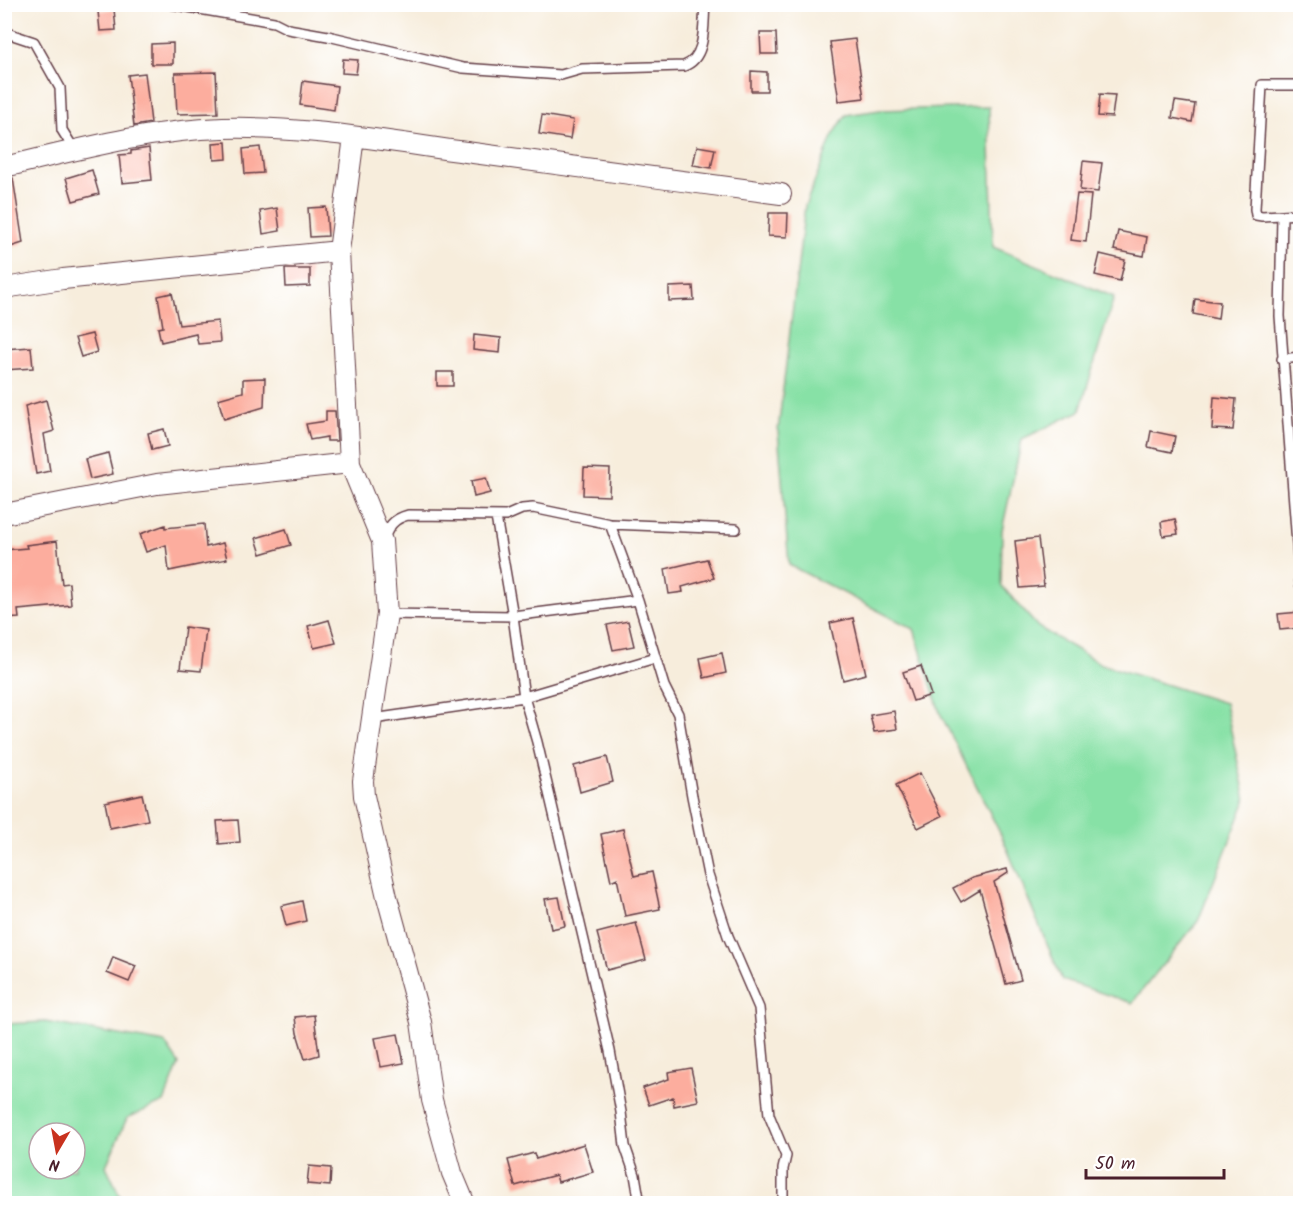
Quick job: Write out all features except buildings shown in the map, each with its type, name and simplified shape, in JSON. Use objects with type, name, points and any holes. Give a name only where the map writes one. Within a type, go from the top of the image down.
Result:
[{"type":"street","points":[[4,167],[112,142],[182,131],[271,128],[354,136],[781,194]]},
{"type":"street","points":[[354,136],[339,251],[350,464],[382,541],[387,614],[363,782],[364,796],[387,897],[421,1022],[432,1100],[452,1173],[465,1203]]},
{"type":"street","points":[[4,288],[63,279],[339,251]]},
{"type":"street","points":[[4,513],[157,484],[350,464]]},
{"type":"lane","points":[[171,4],[274,22],[288,29],[328,36],[463,68],[561,75],[582,69],[691,64],[702,44],[705,4]]},
{"type":"lane","points":[[4,32],[34,42],[60,88],[61,128],[75,151]]},
{"type":"lane","points":[[1300,85],[1262,85],[1255,209],[1256,215],[1262,216],[1300,214]]},
{"type":"lane","points":[[1282,215],[1280,316],[1282,359],[1300,584]]},
{"type":"lane","points":[[1282,359],[1300,357]]},
{"type":"lane","points":[[382,541],[390,525],[398,518],[408,514],[496,517],[533,508],[610,524],[736,529]]},
{"type":"lane","points":[[496,517],[524,697],[537,742],[605,1029],[625,1146],[635,1175],[640,1203]]},
{"type":"lane","points":[[610,524],[638,600],[664,686],[678,714],[708,875],[728,936],[759,1008],[770,1115],[786,1156],[783,1169],[783,1203]]},
{"type":"lane","points":[[387,614],[513,616],[638,600]]},
{"type":"lane","points":[[373,719],[524,697],[656,658]]},
{"type":"green space","points":[[989,107],[993,247],[1114,297],[1080,411],[1022,439],[1002,530],[1001,585],[1038,627],[1101,664],[1225,703],[1246,800],[1198,921],[1132,1003],[1062,980],[1003,839],[940,713],[914,629],[789,565],[778,431],[805,206],[832,137],[846,115],[880,110]]},
{"type":"green space","points":[[45,1022],[165,1043],[179,1064],[164,1102],[127,1118],[106,1166],[121,1198],[126,1203],[5,1203],[5,1024]]}]
